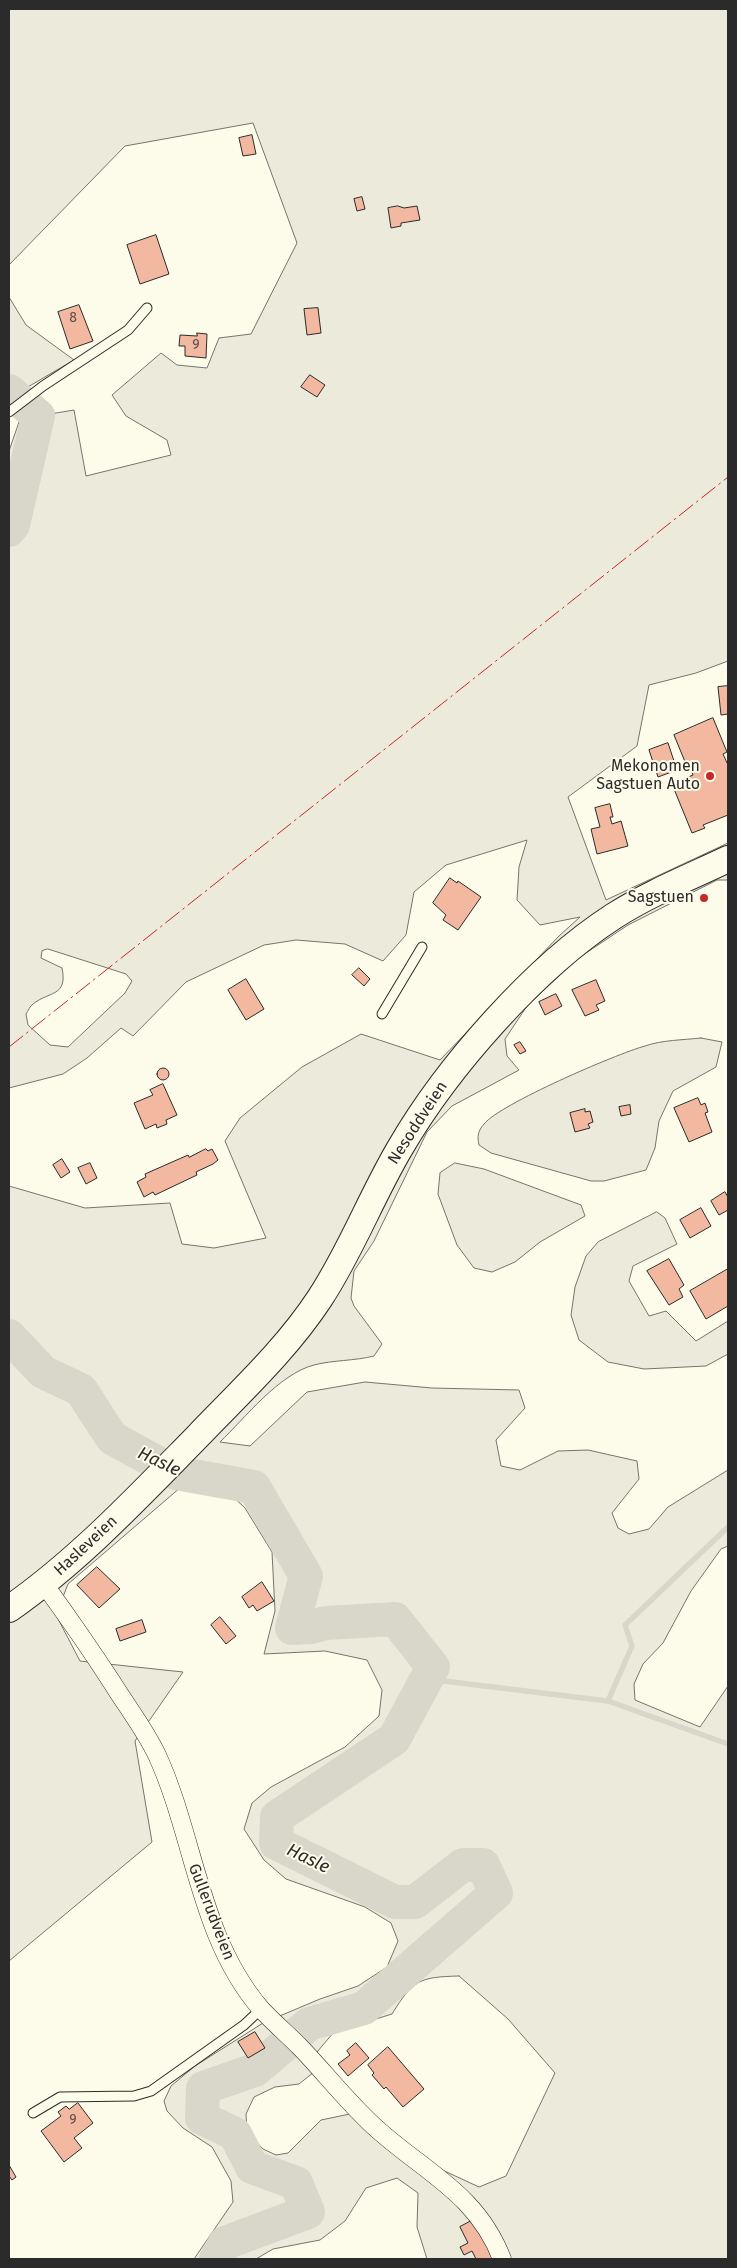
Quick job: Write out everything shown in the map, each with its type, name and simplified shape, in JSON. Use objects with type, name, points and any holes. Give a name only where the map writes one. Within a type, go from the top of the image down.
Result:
[{"type":"main road","name":"Nesoddveien","points":[[158,1476],[275,1355],[320,1299],[341,1264],[399,1148],[418,1119],[461,1062],[514,1002],[576,942],[615,915],[649,896],[728,859]]},
{"type":"main road","name":"Hasleveien","points":[[9,1609],[44,1584],[85,1549],[158,1476]]},
{"type":"street","name":"Gullerudveien","points":[[44,1584],[134,1715],[157,1755],[192,1866],[217,1936],[238,1977],[261,2009],[376,2127],[409,2156],[456,2191],[482,2218],[502,2259]]},
{"type":"lane","points":[[9,412],[128,330],[147,308]]},
{"type":"lane","points":[[382,1014],[422,946]]},
{"type":"lane","points":[[33,2113],[60,2097],[134,2096],[151,2091],[244,2025],[261,2009]]},
{"type":"shaded area","points":[[9,9],[728,9],[728,661],[696,673],[649,685],[637,746],[568,797],[606,900],[728,843],[728,880],[717,880],[628,925],[577,959],[527,1006],[505,1039],[507,1056],[519,1070],[452,1106],[427,1132],[374,1241],[354,1271],[351,1298],[354,1306],[382,1344],[374,1356],[321,1363],[288,1377],[263,1398],[220,1442],[250,1446],[307,1392],[365,1382],[432,1388],[519,1390],[525,1408],[496,1440],[501,1466],[520,1470],[558,1451],[588,1450],[637,1461],[639,1479],[612,1513],[618,1528],[629,1534],[649,1529],[668,1507],[728,1470],[728,1546],[721,1549],[691,1591],[663,1643],[643,1664],[634,1684],[635,1700],[700,1727],[728,1686],[728,2259],[427,2259],[417,2227],[418,2193],[397,2178],[366,2188],[345,2221],[320,2240],[273,2249],[256,2259],[194,2259],[233,2202],[231,2181],[212,2147],[183,2128],[167,2111],[164,2101],[171,2086],[195,2066],[263,2023],[320,1999],[358,1986],[387,1967],[398,1941],[391,1923],[365,1907],[286,1879],[264,1860],[244,1829],[252,1803],[271,1787],[345,1747],[379,1716],[382,1690],[367,1660],[325,1651],[264,1654],[275,1611],[272,1552],[245,1508],[229,1493],[188,1481],[68,1584],[56,1615],[80,1661],[183,1672],[135,1741],[152,1842],[9,1961],[9,1186],[85,1208],[170,1203],[182,1244],[214,1248],[266,1238],[225,1141],[240,1118],[302,1067],[361,1034],[440,1060],[559,936],[580,917],[540,925],[517,900],[519,867],[527,840],[446,865],[414,892],[406,935],[383,961],[345,944],[296,940],[264,945],[186,982],[133,1036],[121,1028],[87,1058],[63,1074],[9,1088],[9,451],[20,419],[74,410],[86,476],[171,455],[167,440],[126,416],[112,395],[161,353],[177,365],[207,368],[219,338],[251,334],[297,243],[253,123],[125,146],[9,265]],"holes":[[[48,949],[126,974],[132,981],[125,993],[68,1047],[50,1045],[28,1025],[26,1014],[31,1006],[56,992],[62,984],[62,968],[41,958],[42,951]],[[459,1976],[508,2019],[555,2073],[506,2176],[479,2187],[382,2142],[350,2114],[321,2120],[288,2153],[276,2155],[263,2149],[247,2132],[246,2114],[254,2097],[275,2087],[299,2084],[314,2072],[317,2052],[334,2032],[392,2014],[412,1987],[426,1979]]]},
{"type":"shaded area","points":[[9,297],[26,325],[74,360],[9,398]]},
{"type":"shaded area","points":[[701,1038],[722,1042],[716,1067],[673,1091],[659,1121],[655,1148],[646,1170],[604,1181],[591,1181],[491,1153],[479,1145],[478,1134],[480,1129],[494,1115],[560,1080],[645,1046],[665,1041]]},
{"type":"shaded area","points":[[455,1163],[484,1169],[581,1205],[585,1216],[540,1242],[515,1262],[492,1272],[474,1268],[457,1245],[438,1194],[440,1173]]},
{"type":"shaded area","points":[[657,1212],[665,1218],[677,1244],[633,1266],[629,1281],[649,1316],[666,1311],[696,1341],[728,1321],[728,1354],[706,1366],[644,1369],[608,1362],[579,1340],[571,1315],[575,1287],[586,1256],[598,1242]]},
{"type":"building","points":[[252,135],[256,154],[243,156],[239,138]]},
{"type":"building","points":[[362,197],[365,209],[357,211],[354,199]]},
{"type":"building","points":[[398,206],[404,208],[417,206],[420,220],[401,223],[401,226],[391,228],[388,208]]},
{"type":"building","points":[[156,235],[169,274],[140,284],[127,245]]},
{"type":"building","points":[[79,305],[93,341],[70,349],[58,312]]},
{"type":"building","points":[[318,308],[321,333],[307,335],[304,309]]},
{"type":"building","points":[[197,333],[207,334],[206,358],[185,356],[185,346],[179,346],[180,335],[197,336]]},
{"type":"building","points":[[310,375],[325,385],[317,397],[301,387]]},
{"type":"building","points":[[728,686],[728,714],[721,715],[718,687]]},
{"type":"building","points":[[713,718],[727,752],[723,754],[728,765],[728,815],[703,825],[705,828],[692,833],[672,784],[693,775],[690,768],[688,769],[674,735]]},
{"type":"building","points":[[668,743],[677,770],[658,777],[649,750]]},
{"type":"building","points":[[610,804],[613,817],[610,817],[612,824],[621,821],[628,846],[597,854],[591,829],[600,827],[595,808]]},
{"type":"building","points":[[450,878],[457,883],[458,881],[481,897],[458,930],[443,920],[446,915],[433,903]]},
{"type":"building","points":[[359,968],[370,979],[364,986],[352,975]]},
{"type":"building","points":[[246,979],[264,1009],[246,1020],[228,990]]},
{"type":"building","points":[[596,980],[605,1001],[596,1005],[599,1010],[585,1016],[572,990]]},
{"type":"building","points":[[556,994],[562,1006],[545,1015],[539,1002]]},
{"type":"building","points":[[520,1042],[526,1051],[520,1054],[514,1045]]},
{"type":"building","points":[[163,1068],[169,1074],[163,1080],[157,1074]]},
{"type":"building","points":[[163,1084],[177,1115],[166,1120],[167,1124],[157,1128],[156,1124],[145,1129],[134,1103],[153,1095],[150,1090]]},
{"type":"building","points":[[698,1098],[701,1105],[705,1103],[708,1112],[705,1113],[712,1132],[689,1142],[674,1108]]},
{"type":"building","points":[[630,1105],[631,1114],[621,1116],[619,1107]]},
{"type":"building","points":[[585,1109],[585,1112],[590,1111],[593,1122],[588,1124],[590,1128],[575,1132],[570,1113]]},
{"type":"building","points":[[206,1149],[208,1151],[212,1149],[218,1160],[196,1172],[197,1175],[155,1195],[153,1192],[144,1197],[137,1182],[146,1177],[145,1174]]},
{"type":"building","points":[[62,1159],[70,1172],[61,1178],[53,1165]]},
{"type":"building","points":[[90,1163],[97,1178],[86,1184],[78,1168]]},
{"type":"building","points":[[725,1192],[728,1197],[728,1210],[719,1215],[711,1201]]},
{"type":"building","points":[[701,1208],[711,1226],[690,1238],[680,1220]]},
{"type":"building","points":[[669,1259],[684,1285],[679,1289],[683,1297],[669,1305],[647,1271]]},
{"type":"building","points":[[728,1269],[728,1306],[706,1319],[690,1291]]},
{"type":"building","points":[[97,1567],[120,1589],[99,1608],[77,1585]]},
{"type":"building","points":[[262,1582],[274,1601],[257,1611],[253,1605],[249,1608],[242,1597]]},
{"type":"building","points":[[220,1617],[236,1636],[226,1644],[211,1625]]},
{"type":"building","points":[[142,1620],[146,1632],[120,1641],[116,1629]]},
{"type":"building","points":[[255,2032],[265,2048],[248,2058],[238,2042]]},
{"type":"building","points":[[356,2043],[369,2058],[348,2076],[338,2064],[350,2055],[347,2051]]},
{"type":"building","points":[[388,2047],[424,2089],[403,2107],[386,2087],[384,2089],[372,2075],[374,2073],[368,2065]]},
{"type":"building","points":[[78,2103],[93,2123],[74,2138],[82,2148],[64,2162],[41,2131],[61,2116],[58,2112],[66,2106],[69,2109]]},
{"type":"building","points":[[9,2165],[16,2177],[12,2180],[9,2176]]},
{"type":"building","points":[[477,2218],[497,2256],[491,2259],[476,2259],[472,2251],[464,2255],[460,2247],[468,2243],[460,2227]]},
{"type":"waterway","points":[[9,391],[38,416],[13,525],[9,530]]},
{"type":"waterway","name":"Hasle","points":[[9,1336],[43,1372],[81,1390],[112,1438],[176,1473],[254,1487],[306,1576],[292,1628],[311,1627],[326,1623],[395,1619],[433,1667],[394,1739],[277,1817],[276,1843],[395,1902],[415,1902],[463,1865],[483,1865],[496,1893],[364,2008],[309,2024],[255,2070],[203,2088],[202,2118],[235,2134],[252,2167],[296,2183],[308,2212],[225,2243],[216,2259]]},
{"type":"waterway","points":[[608,1701],[632,1646],[625,1625],[728,1527]]},
{"type":"waterway","points":[[427,1679],[608,1701],[728,1744]]},
{"type":"power","points":[[9,1047],[728,477]]},
{"type":"place","name":"Mekonomen Sagstuen Auto","points":[[710,776]]},
{"type":"place","name":"Sagstuen","points":[[704,898]]}]
